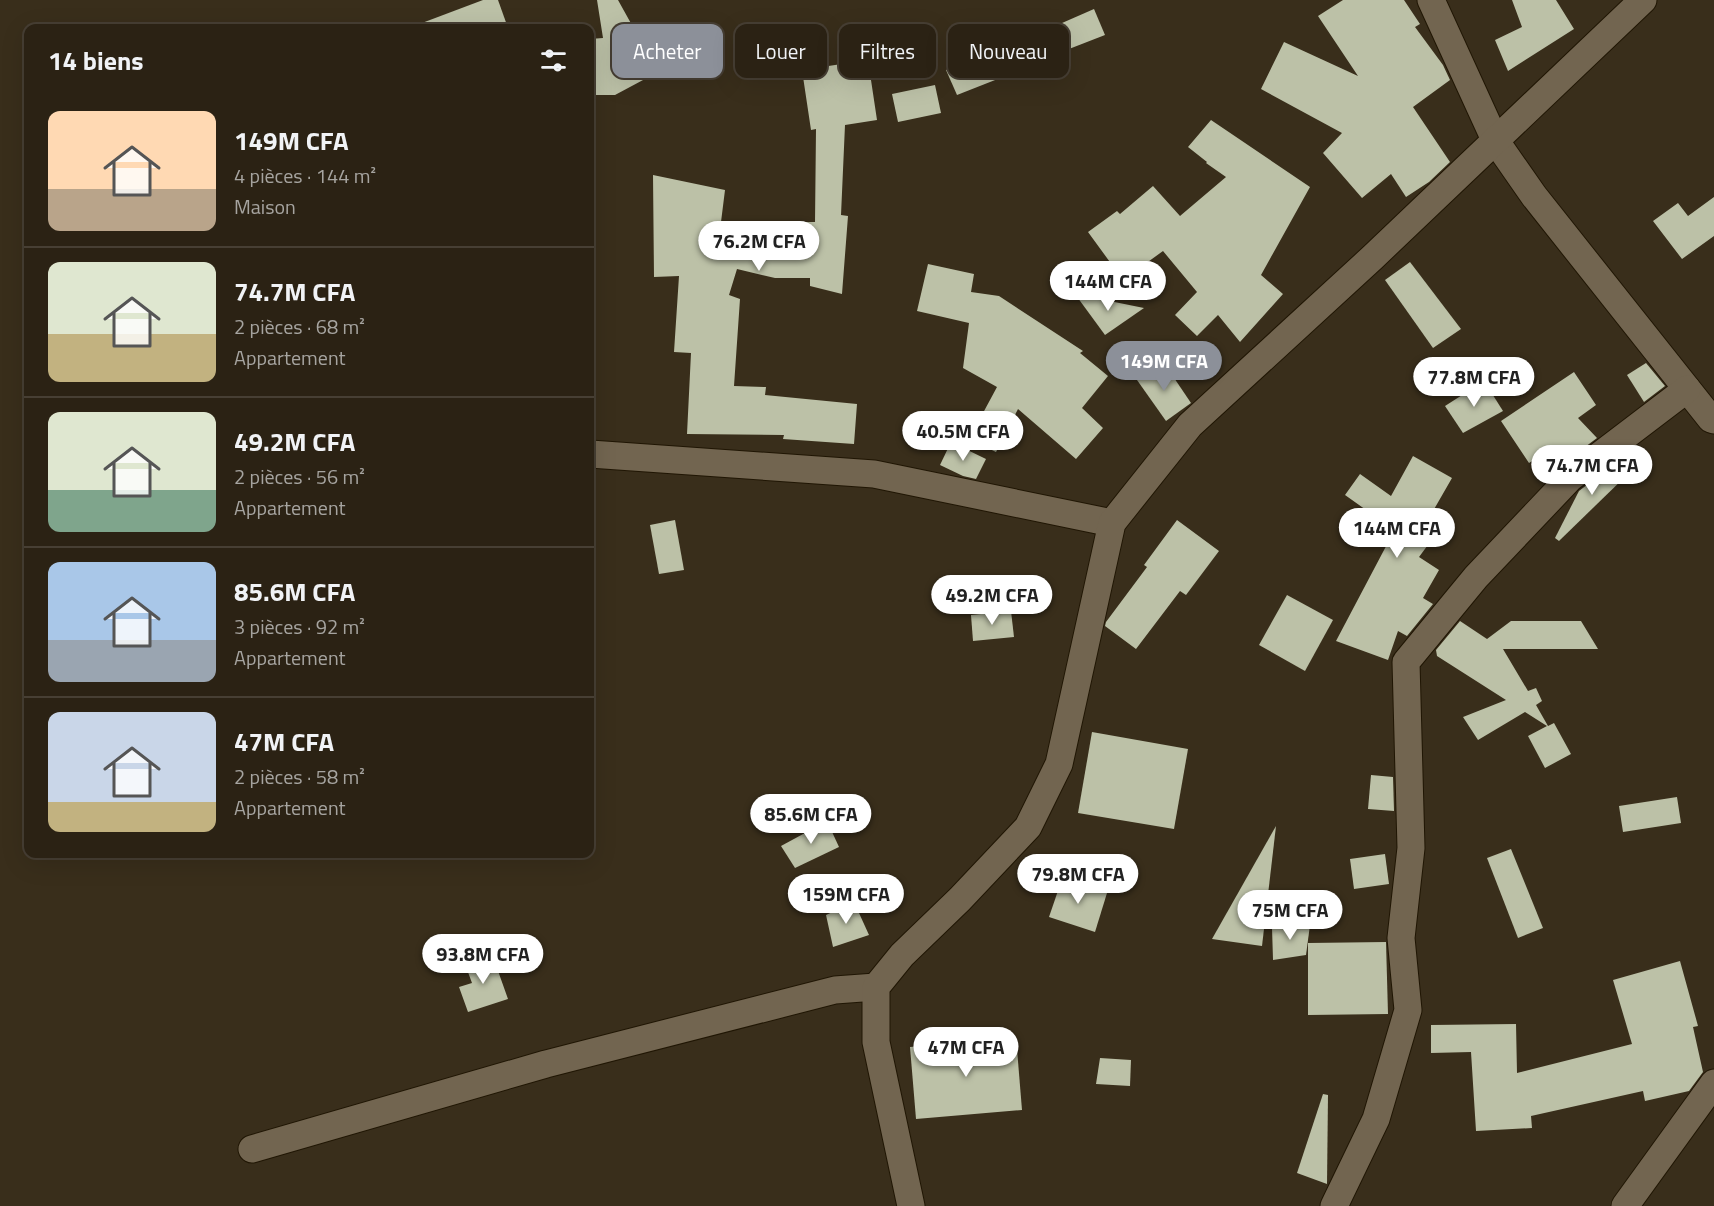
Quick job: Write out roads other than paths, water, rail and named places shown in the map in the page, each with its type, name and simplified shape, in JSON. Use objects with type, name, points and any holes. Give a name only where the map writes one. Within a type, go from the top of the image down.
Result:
[{"type":"street","points":[[1431,0],[1494,140],[1534,196],[1713,421]]},
{"type":"street","points":[[911,1206],[876,1042],[876,987],[902,954],[960,899],[1028,827],[1059,764],[1112,523],[1190,425],[1373,257],[1643,0]]},
{"type":"street","points":[[1334,1206],[1376,1119],[1408,1010],[1401,938],[1411,848],[1406,662],[1476,577],[1570,478],[1687,389]]},
{"type":"street","points":[[594,454],[874,474],[1112,523]]},
{"type":"street","points":[[252,1149],[546,1064],[835,990],[876,987]]},
{"type":"street","points":[[1626,1206],[1714,1083]]}]
